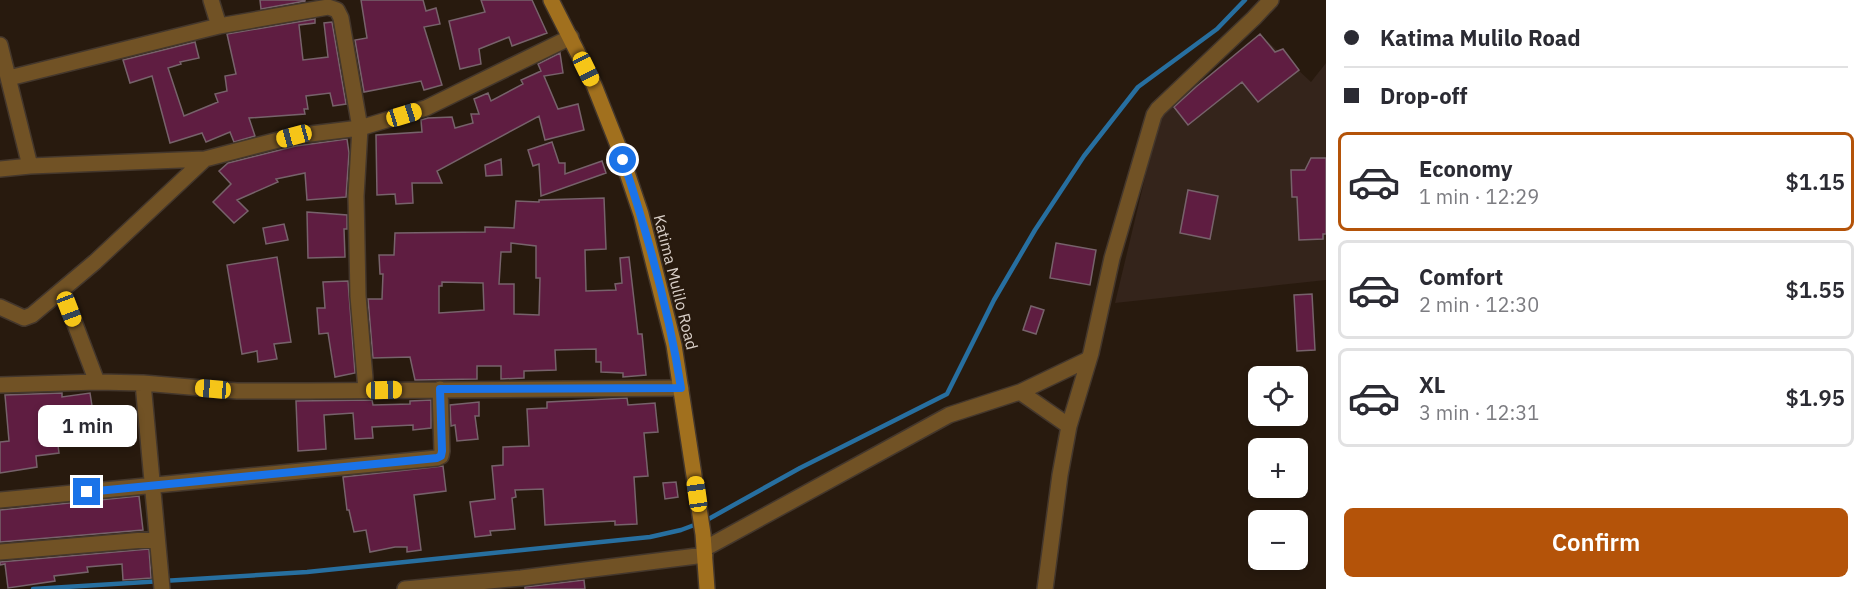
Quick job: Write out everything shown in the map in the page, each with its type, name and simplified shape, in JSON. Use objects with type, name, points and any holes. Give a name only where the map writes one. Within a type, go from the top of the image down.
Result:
[{"type":"main road","name":"Katima Mulilo Road","points":[[551,0],[598,94],[641,214],[674,345],[700,515],[707,589]]},
{"type":"street","points":[[212,0],[219,26]]},
{"type":"street","points":[[1046,589],[1060,475],[1069,426],[1089,359],[1112,258],[1154,115],[1271,0]]},
{"type":"street","points":[[9,78],[219,26],[328,7],[337,10],[341,18],[360,128],[356,196],[358,273],[366,390]]},
{"type":"street","points":[[0,169],[205,159],[294,136],[360,128],[426,108],[571,37]]},
{"type":"street","points":[[0,45],[30,166]]},
{"type":"street","points":[[0,307],[24,318],[32,315],[95,262],[205,159]]},
{"type":"street","points":[[62,290],[97,382]]},
{"type":"street","points":[[405,589],[521,578],[704,546],[949,415],[1020,392],[1089,359]]},
{"type":"street","points":[[0,386],[97,382],[143,383],[237,391],[681,388]]},
{"type":"street","points":[[143,383],[156,539],[162,582]]},
{"type":"street","points":[[0,500],[437,458],[441,456],[442,451],[440,389]]},
{"type":"street","points":[[1020,392],[1069,426]]},
{"type":"street","points":[[0,552],[156,539]]},
{"type":"shaded area","points":[[1260,34],[1311,82],[1326,63],[1326,280],[1115,303],[1160,115]]},
{"type":"building","points":[[260,0],[305,0],[305,1],[261,9]]},
{"type":"building","points":[[361,0],[423,0],[426,11],[436,8],[440,24],[424,27],[442,85],[424,90],[421,81],[364,92],[355,40],[367,38]]},
{"type":"building","points":[[481,0],[532,0],[547,33],[512,46],[509,37],[479,49],[481,64],[460,69],[449,21],[485,12]]},
{"type":"building","points":[[315,19],[315,23],[299,25],[303,60],[328,57],[324,23],[332,22],[346,104],[333,106],[330,93],[306,96],[308,109],[304,109],[305,114],[249,118],[255,136],[234,142],[230,132],[206,142],[202,133],[170,143],[152,76],[130,83],[123,60],[195,42],[199,58],[180,62],[181,64],[168,68],[184,116],[218,102],[215,94],[227,91],[225,76],[236,74],[227,34]]},
{"type":"building","points":[[1260,34],[1275,52],[1283,49],[1299,70],[1258,102],[1242,82],[1188,125],[1174,107]]},
{"type":"building","points":[[560,53],[563,73],[544,76],[558,109],[578,104],[584,130],[545,140],[539,116],[437,171],[442,183],[412,183],[413,203],[396,204],[395,194],[377,195],[376,135],[422,132],[421,120],[428,118],[452,117],[455,128],[473,123],[471,114],[479,114],[474,99],[488,93],[491,101],[523,84],[521,80],[541,71],[538,64]]},
{"type":"building","points":[[347,139],[349,153],[346,197],[307,200],[305,173],[276,179],[278,182],[237,200],[248,211],[234,223],[213,202],[231,184],[219,171],[228,163],[296,146]]},
{"type":"building","points":[[552,142],[559,163],[565,163],[565,174],[602,161],[606,173],[541,196],[539,164],[533,166],[528,150]]},
{"type":"building","points":[[1311,158],[1326,158],[1326,234],[1323,234],[1323,239],[1299,240],[1297,197],[1292,197],[1291,170],[1305,170]]},
{"type":"building","points":[[501,159],[502,175],[486,176],[485,165]]},
{"type":"building","points":[[1188,190],[1218,196],[1210,239],[1180,233]]},
{"type":"building","points":[[604,198],[606,249],[585,250],[586,291],[616,290],[615,284],[622,283],[620,258],[629,257],[638,334],[642,334],[646,375],[623,377],[623,373],[601,372],[601,362],[596,362],[596,349],[555,350],[556,370],[524,371],[524,378],[501,379],[501,366],[477,366],[477,379],[415,380],[410,357],[373,358],[368,299],[382,299],[383,274],[380,274],[379,255],[394,255],[395,233],[485,232],[485,227],[514,228],[516,201],[539,202],[539,200]],"holes":[[[511,243],[536,246],[536,278],[540,278],[539,315],[514,314],[514,284],[499,284],[501,252],[511,252]],[[442,282],[483,283],[484,310],[439,313],[439,286],[442,286]]]},
{"type":"building","points":[[307,212],[347,215],[347,229],[344,229],[345,257],[308,258]]},
{"type":"building","points":[[284,224],[288,240],[266,244],[263,228]]},
{"type":"building","points":[[1056,243],[1096,250],[1090,285],[1050,278]]},
{"type":"building","points":[[277,257],[291,342],[274,344],[277,359],[258,362],[257,351],[242,354],[227,265]]},
{"type":"building","points":[[348,281],[355,373],[335,377],[328,333],[319,334],[317,308],[325,308],[323,282]]},
{"type":"building","points":[[1312,294],[1315,350],[1297,351],[1294,295]]},
{"type":"building","points":[[1031,306],[1044,310],[1036,334],[1023,330]]},
{"type":"building","points":[[62,393],[62,397],[90,393],[95,425],[56,430],[59,453],[36,456],[37,467],[0,473],[0,442],[9,441],[5,395]]},
{"type":"building","points":[[627,398],[628,405],[655,403],[658,432],[644,433],[648,476],[634,477],[637,524],[615,525],[615,521],[545,525],[543,489],[515,490],[516,497],[512,498],[515,529],[490,531],[491,535],[475,537],[470,502],[495,499],[492,466],[503,465],[503,447],[529,446],[527,409],[547,408],[547,402]]},
{"type":"building","points":[[372,400],[373,405],[410,404],[410,401],[431,400],[431,428],[413,430],[413,425],[372,427],[373,438],[355,439],[353,413],[324,415],[326,449],[298,451],[296,401]]},
{"type":"building","points":[[479,402],[479,416],[475,416],[478,439],[457,441],[455,425],[451,426],[450,405]]},
{"type":"building","points":[[443,466],[446,491],[414,495],[421,550],[407,552],[407,547],[395,547],[370,552],[366,530],[354,532],[349,510],[347,510],[343,477]]},
{"type":"building","points":[[676,482],[678,497],[665,499],[663,483]]},
{"type":"building","points":[[139,496],[143,530],[0,542],[0,510]]},
{"type":"building","points":[[149,549],[151,578],[123,580],[122,564],[87,567],[88,572],[54,576],[55,581],[8,588],[5,564],[0,565],[0,562]]},
{"type":"building","points":[[584,580],[585,589],[525,589],[525,587]]},
{"type":"waterway","points":[[705,521],[800,468],[947,394],[994,300],[1035,230],[1084,156],[1138,87],[1217,29],[1245,0]]},
{"type":"waterway","points":[[33,589],[307,572],[650,537],[697,524]]},
{"type":"route","points":[[87,492],[437,458],[441,456],[442,451],[440,389],[681,388],[674,345],[641,214],[623,160]]}]
